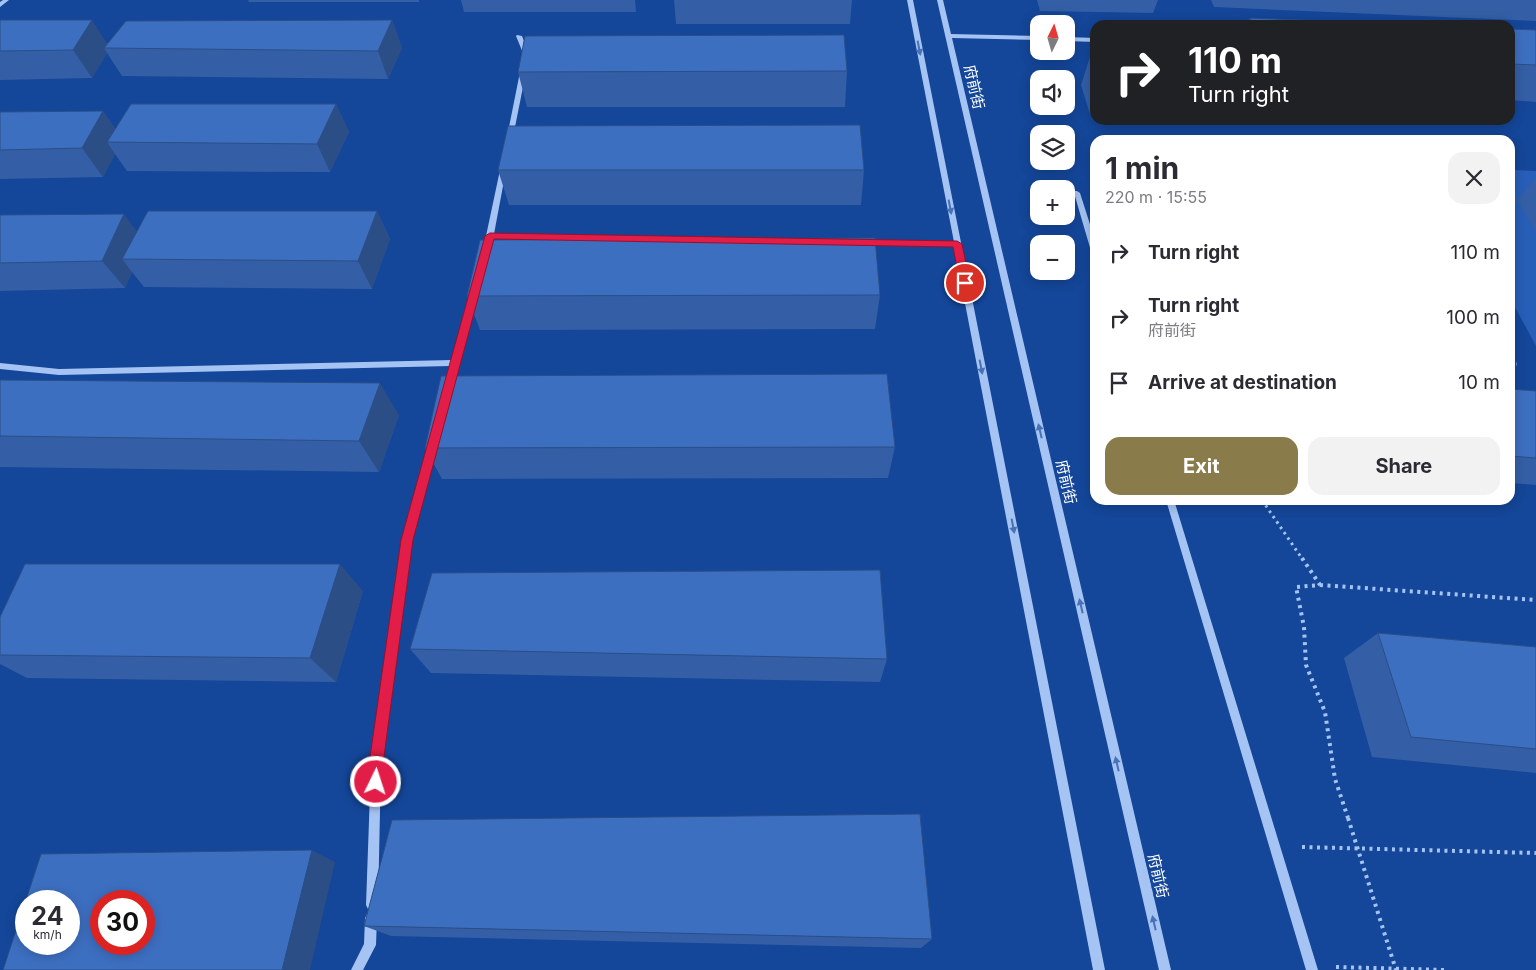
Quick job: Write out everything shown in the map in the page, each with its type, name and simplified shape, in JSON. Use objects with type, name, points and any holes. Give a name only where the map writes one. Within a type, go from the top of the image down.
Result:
[{"type":"street","points":[[0,5],[6,0]]},
{"type":"street","points":[[910,0],[1100,970]]},
{"type":"street","name":"府前街","points":[[940,0],[1165,970]]},
{"type":"street","points":[[507,149],[526,53],[519,36]]},
{"type":"street","points":[[948,36],[1030,38]]},
{"type":"street","points":[[1075,39],[1090,40]]},
{"type":"street","points":[[505,159],[489,240],[679,239]]},
{"type":"street","points":[[1077,193],[1090,235]]},
{"type":"street","points":[[858,242],[957,244]]},
{"type":"street","points":[[445,400],[478,281]]},
{"type":"street","points":[[0,366],[60,372],[455,363]]},
{"type":"street","points":[[357,970],[370,945],[376,764],[407,540],[435,438]]},
{"type":"street","points":[[1172,505],[1312,970]]},
{"type":"path","points":[[1265,505],[1320,585]]},
{"type":"path","points":[[1396,970],[1336,779],[1326,712],[1306,665],[1304,627],[1296,586],[1320,585],[1536,600]]},
{"type":"path","points":[[1317,848],[1536,853]]},
{"type":"path","points":[[1351,967],[1445,970]]},
{"type":"shaded area","points":[[1515,170],[1536,171],[1536,346],[1515,307]]},
{"type":"building","points":[[1250,18],[1298,20],[1251,20]]},
{"type":"building","points":[[0,20],[92,20],[73,50],[0,51]]},
{"type":"building","points":[[392,20],[378,51],[104,48],[126,21]]},
{"type":"building","points":[[1515,29],[1536,30],[1536,65],[1515,64]]},
{"type":"building","points":[[844,35],[847,71],[518,72],[525,36]]},
{"type":"building","points":[[131,104],[336,104],[317,144],[107,142]]},
{"type":"building","points":[[103,111],[82,148],[0,150],[0,112]]},
{"type":"building","points":[[860,125],[864,170],[498,170],[508,126]]},
{"type":"building","points":[[148,211],[377,211],[358,261],[122,259]]},
{"type":"building","points":[[124,214],[102,261],[0,263],[0,215]]},
{"type":"building","points":[[875,238],[880,295],[467,296],[480,240]]},
{"type":"building","points":[[887,374],[895,447],[425,448],[441,376]]},
{"type":"building","points":[[0,380],[380,383],[359,441],[0,436]]},
{"type":"building","points":[[1515,389],[1536,391],[1536,458],[1515,456]]},
{"type":"building","points":[[25,564],[340,564],[310,658],[0,655],[0,617]]},
{"type":"building","points":[[880,570],[887,659],[410,649],[432,573]]},
{"type":"building","points":[[1378,633],[1536,647],[1536,749],[1411,737]]},
{"type":"building","points":[[920,814],[932,939],[364,926],[392,820]]},
{"type":"building","points":[[312,850],[282,970],[3,970],[15,933],[15,955],[80,955],[80,890],[29,890],[41,854]]},
{"type":"route","points":[[376,782],[376,764],[407,540],[490,236],[957,244],[965,283]]}]
